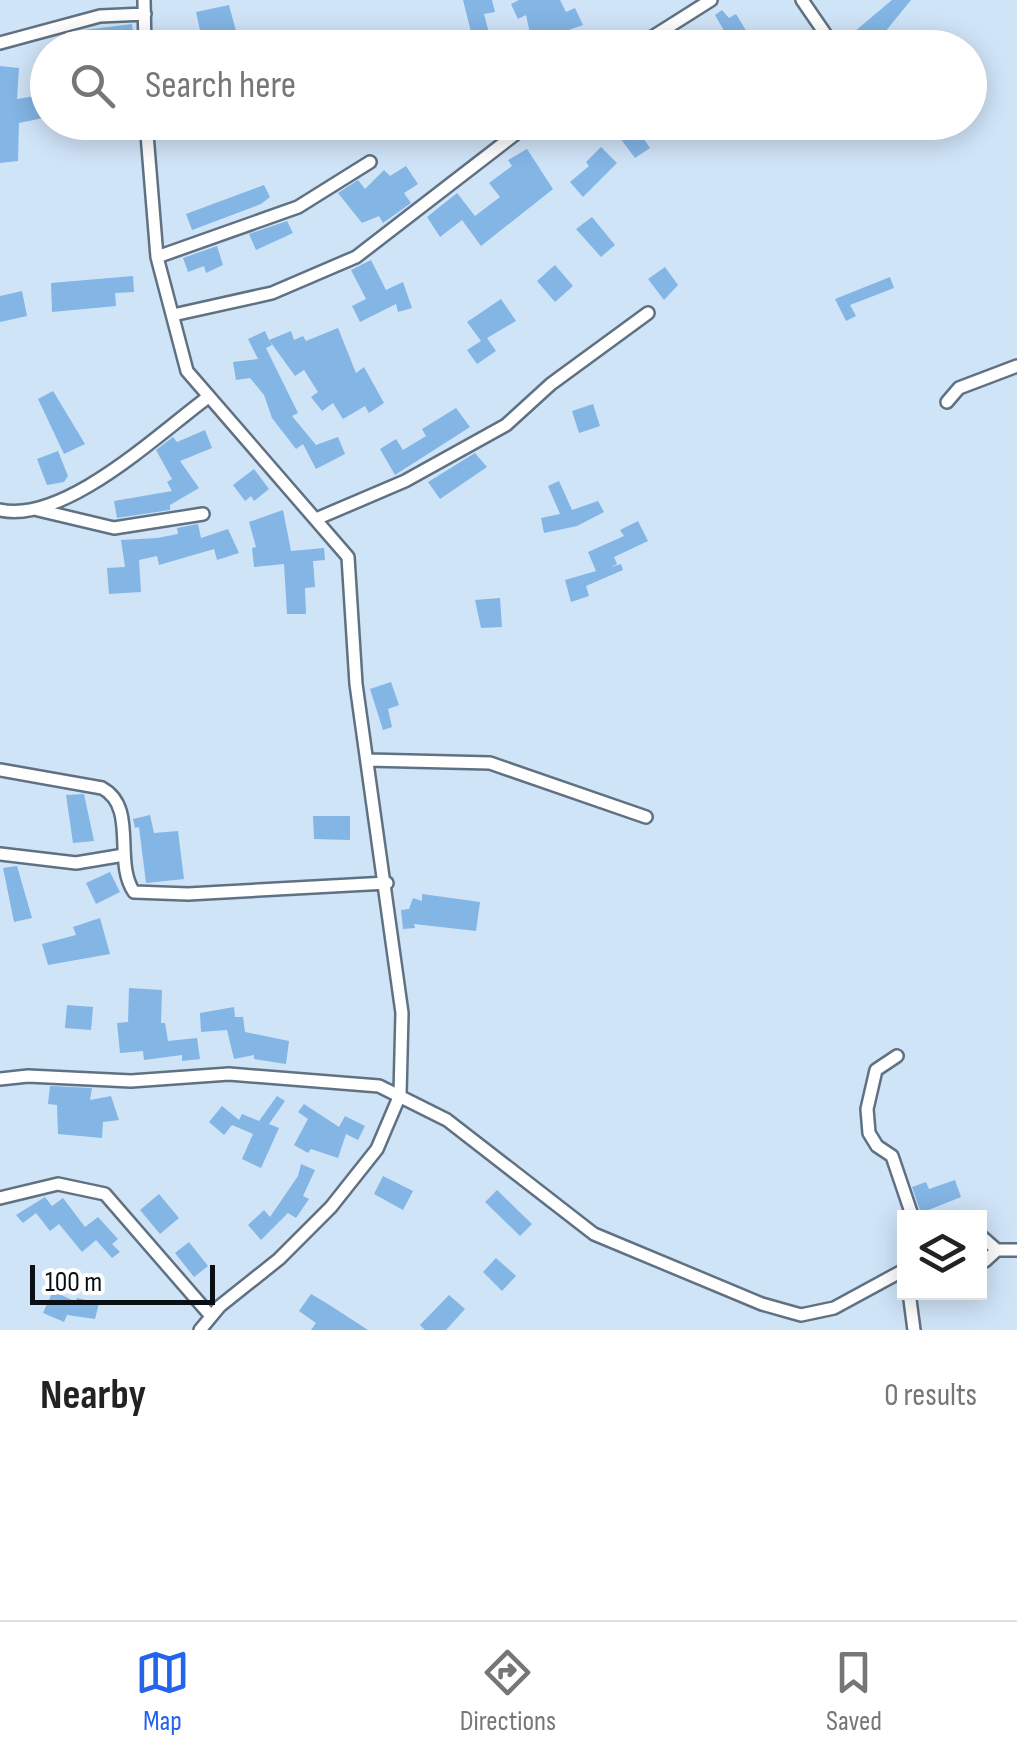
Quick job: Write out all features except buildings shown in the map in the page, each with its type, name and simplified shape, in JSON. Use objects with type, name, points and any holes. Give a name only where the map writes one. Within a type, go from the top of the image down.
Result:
[{"type":"street","points":[[664,30],[711,0]]},
{"type":"street","points":[[802,0],[823,30]]},
{"type":"street","points":[[48,30],[144,7]]},
{"type":"street","points":[[0,43],[30,35]]},
{"type":"street","points":[[147,140],[157,257],[186,371],[348,557],[356,684],[387,883],[402,1013],[400,1095],[378,1149],[331,1207],[279,1259],[210,1316],[200,1330]]},
{"type":"street","points":[[173,315],[272,293],[356,257],[509,140]]},
{"type":"street","points":[[157,257],[298,207],[370,162]]},
{"type":"street","points":[[316,519],[405,481],[506,425],[552,384],[648,313]]},
{"type":"street","points":[[948,402],[960,388],[1017,366]]},
{"type":"street","points":[[0,510],[20,514],[38,510],[102,476],[208,398]]},
{"type":"street","points":[[38,510],[114,528],[203,514]]},
{"type":"street","points":[[368,760],[490,763],[646,817]]},
{"type":"street","points":[[0,770],[102,788],[114,794],[122,814],[126,880],[134,892],[387,883]]},
{"type":"street","points":[[0,854],[76,863],[124,855]]},
{"type":"street","points":[[897,1056],[876,1070],[866,1109],[869,1133],[877,1146],[892,1156],[911,1210]]},
{"type":"street","points":[[0,1080],[28,1076],[131,1080],[229,1074],[379,1086],[447,1120],[594,1234],[762,1304],[801,1315],[834,1308],[897,1274]]},
{"type":"street","points":[[0,1198],[58,1184],[105,1194],[210,1316]]},
{"type":"street","points":[[987,1241],[997,1250]]},
{"type":"street","points":[[987,1254],[1017,1250]]},
{"type":"street","points":[[910,1300],[914,1330]]}]
